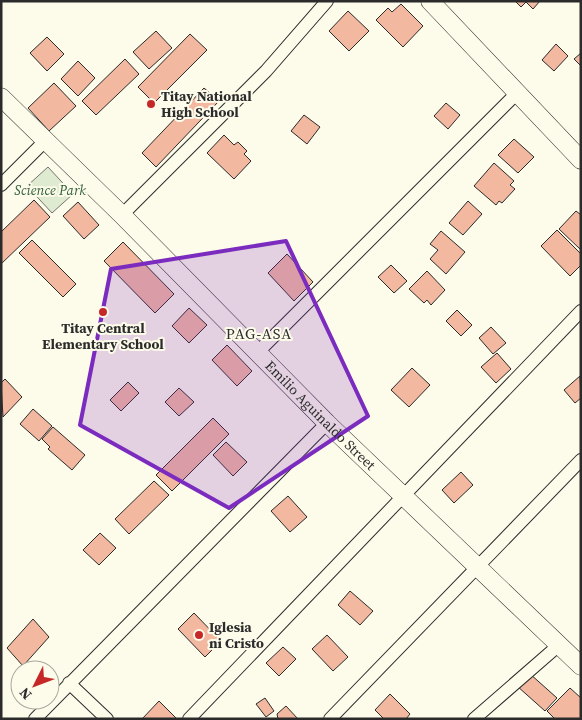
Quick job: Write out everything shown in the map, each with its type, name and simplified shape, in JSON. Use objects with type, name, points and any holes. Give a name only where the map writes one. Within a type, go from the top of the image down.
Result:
[{"type":"street","points":[[122,215],[266,71],[327,1]]},
{"type":"street","points":[[430,1],[581,160]]},
{"type":"street","points":[[258,352],[517,93]]},
{"type":"street","name":"Emilio Aguinaldo Street","points":[[1,97],[122,215],[327,423],[581,666]]},
{"type":"street","points":[[1,185],[45,141]]},
{"type":"street","points":[[189,719],[581,311]]},
{"type":"street","points":[[35,719],[327,423]]},
{"type":"street","points":[[330,719],[581,460]]},
{"type":"street","points":[[474,719],[559,645]]},
{"type":"street","points":[[69,683],[107,719]]},
{"type":"highlighted area","points":[[286,241],[368,416],[229,508],[80,425],[111,269]]},
{"type":"green space","name":"Science Park","points":[[48,167],[73,194],[52,213],[27,186]]},
{"type":"building","points":[[515,1],[540,1],[533,9],[526,2],[521,7]]},
{"type":"building","points":[[401,4],[423,26],[403,47],[376,20],[388,8],[392,12]]},
{"type":"building","points":[[348,11],[369,31],[349,51],[329,31]]},
{"type":"building","points":[[156,31],[172,48],[149,69],[133,52]]},
{"type":"building","points":[[190,34],[207,50],[154,103],[138,87]]},
{"type":"building","points":[[47,37],[64,54],[47,71],[30,53]]},
{"type":"building","points":[[556,44],[568,56],[554,71],[542,60]]},
{"type":"building","points":[[581,53],[581,66],[574,59]]},
{"type":"building","points":[[125,59],[139,74],[96,115],[82,101]]},
{"type":"building","points":[[78,61],[95,78],[78,96],[61,79]]},
{"type":"building","points":[[54,83],[76,106],[49,131],[28,108]]},
{"type":"building","points":[[204,88],[219,101],[156,167],[142,153]]},
{"type":"building","points":[[446,103],[460,115],[448,129],[434,116]]},
{"type":"building","points":[[304,115],[320,127],[307,144],[291,131]]},
{"type":"building","points":[[224,135],[234,145],[238,142],[247,151],[244,154],[251,161],[234,179],[207,153]]},
{"type":"building","points":[[514,139],[534,157],[518,173],[498,155]]},
{"type":"building","points":[[494,163],[514,181],[510,185],[515,189],[502,203],[499,201],[496,205],[474,186]]},
{"type":"building","points":[[34,200],[50,217],[1,264],[1,232]]},
{"type":"building","points":[[468,201],[482,214],[463,235],[449,223]]},
{"type":"building","points":[[78,202],[99,225],[84,239],[63,216]]},
{"type":"building","points":[[576,211],[581,215],[581,250],[559,229]]},
{"type":"building","points":[[557,230],[581,254],[581,265],[570,276],[541,246]]},
{"type":"building","points":[[441,231],[465,252],[446,274],[430,259],[438,250],[430,244]]},
{"type":"building","points":[[32,240],[76,284],[63,297],[19,253]]},
{"type":"building","points":[[123,242],[174,294],[155,313],[104,261]]},
{"type":"building","points":[[287,254],[313,282],[294,301],[268,273]]},
{"type":"building","points":[[391,265],[407,281],[394,293],[378,277]]},
{"type":"building","points":[[427,271],[445,290],[431,305],[427,300],[424,303],[409,289]]},
{"type":"building","points":[[189,308],[207,325],[189,343],[172,326]]},
{"type":"building","points":[[457,310],[472,325],[461,336],[446,321]]},
{"type":"building","points":[[491,327],[506,343],[493,354],[479,338]]},
{"type":"building","points":[[227,345],[252,371],[237,386],[212,360]]},
{"type":"building","points":[[497,353],[511,369],[496,383],[481,367]]},
{"type":"building","points":[[412,368],[430,385],[409,407],[391,390]]},
{"type":"building","points":[[580,376],[581,398],[575,403],[564,390]]},
{"type":"building","points":[[5,379],[22,397],[3,417],[1,383]]},
{"type":"building","points":[[128,382],[139,393],[121,411],[110,400]]},
{"type":"building","points":[[179,388],[194,402],[179,416],[165,402]]},
{"type":"building","points":[[33,409],[52,426],[39,441],[20,424]]},
{"type":"building","points":[[213,418],[229,434],[172,491],[156,475]]},
{"type":"building","points":[[53,427],[85,455],[72,470],[48,449],[50,447],[42,439]]},
{"type":"building","points":[[226,442],[247,462],[233,476],[213,455]]},
{"type":"building","points":[[461,472],[473,485],[454,503],[442,490]]},
{"type":"building","points":[[154,481],[169,495],[129,534],[115,519]]},
{"type":"building","points":[[288,496],[307,517],[290,532],[271,511]]},
{"type":"building","points":[[100,533],[116,548],[99,565],[83,550]]},
{"type":"building","points":[[350,591],[373,611],[360,625],[338,605]]},
{"type":"building","name":"Iglesia ni Cristo","points":[[194,613],[221,641],[205,657],[178,629]]},
{"type":"building","points":[[33,619],[49,637],[28,660],[18,660],[7,648]]},
{"type":"building","points":[[327,635],[348,657],[333,671],[312,649]]},
{"type":"building","points":[[283,647],[296,659],[279,676],[266,663]]},
{"type":"building","points":[[529,673],[557,698],[545,711],[517,686]]},
{"type":"building","points":[[570,688],[581,698],[581,719],[555,719],[547,711]]},
{"type":"building","points":[[390,694],[410,714],[406,719],[384,719],[375,710]]},
{"type":"building","points":[[265,698],[274,711],[266,717],[256,704]]},
{"type":"building","points":[[159,701],[177,719],[142,719]]},
{"type":"building","points":[[286,706],[298,719],[278,719],[277,714]]},
{"type":"place","name":"Titay National High School","points":[[151,104]]},
{"type":"place","name":"Titay Central Elementary School","points":[[103,312]]},
{"type":"place","name":"Iglesia ni Cristo","points":[[199,635]]},
{"type":"district","name":"PAG-ASA","points":[[259,333]]}]
